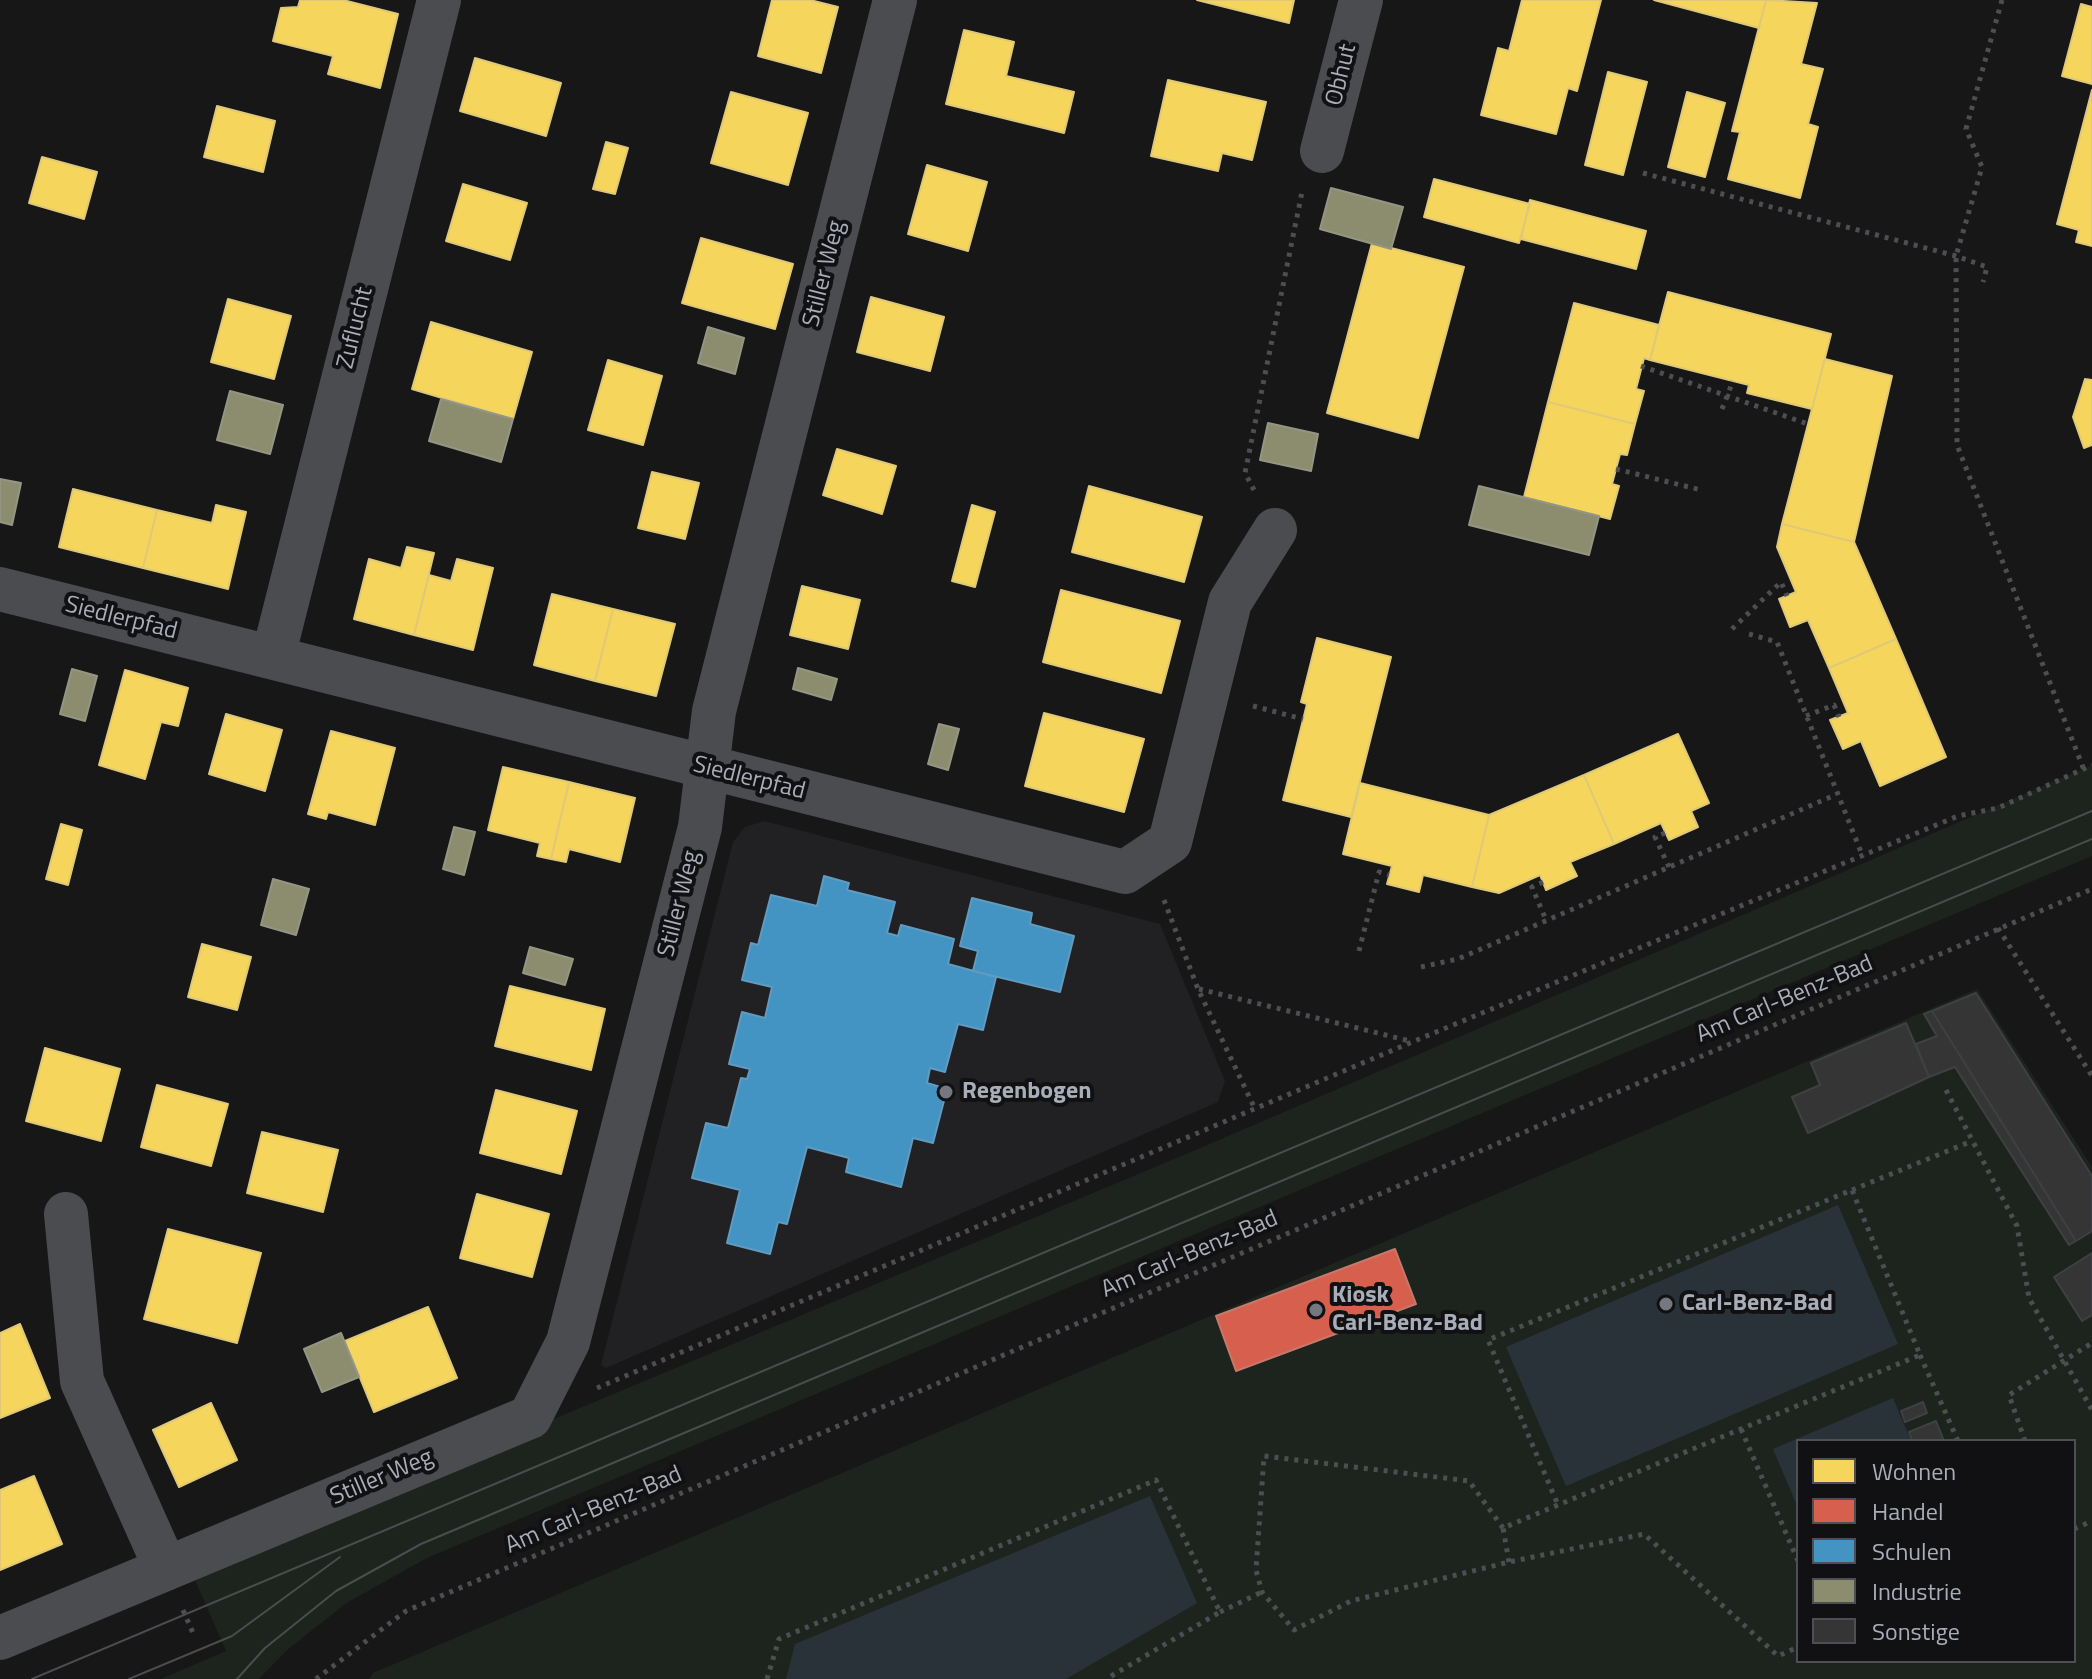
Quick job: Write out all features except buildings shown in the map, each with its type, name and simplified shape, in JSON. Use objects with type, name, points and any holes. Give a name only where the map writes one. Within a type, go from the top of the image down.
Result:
[{"type":"street","name":"Zuflucht","points":[[273,657],[439,0]]},
{"type":"street","name":"Stiller Weg","points":[[0,1638],[530,1417],[568,1342],[700,827],[714,711],[895,0]]},
{"type":"street","name":"Obhut","points":[[1322,151],[1361,0]]},
{"type":"street","name":"Siedlerpfad","points":[[0,589],[1125,872],[1170,842],[1230,602],[1275,530]]},
{"type":"street","points":[[66,1214],[82,1381],[166,1569]]},
{"type":"path","points":[[2002,0],[1966,129],[1982,167],[1956,256],[1957,445],[2084,770]]},
{"type":"path","points":[[1275,530],[1245,473],[1306,168],[1322,151]]},
{"type":"path","points":[[1643,173],[1956,256],[1987,267],[1983,282]]},
{"type":"path","points":[[1641,366],[1808,424]]},
{"type":"path","points":[[1722,409],[1733,381]]},
{"type":"path","points":[[1616,469],[1701,490]]},
{"type":"path","points":[[1732,629],[1781,582],[1787,596]]},
{"type":"path","points":[[1749,634],[1777,642],[1835,795],[1863,857]]},
{"type":"path","points":[[1806,716],[1834,705],[1839,717]]},
{"type":"path","points":[[530,1417],[1412,1042],[1958,816],[1998,808],[2092,765]]},
{"type":"path","points":[[1421,967],[1458,959],[1835,795]]},
{"type":"path","points":[[1665,833],[1655,837],[1669,867]]},
{"type":"path","points":[[1359,951],[1379,872],[1389,875]]},
{"type":"path","points":[[1543,882],[1532,887],[1546,920]]},
{"type":"path","name":"Am Carl-Benz-Bad","points":[[316,1679],[406,1611],[2092,889]]},
{"type":"path","points":[[1163,899],[1198,989],[1255,1109]]},
{"type":"path","points":[[1998,928],[2092,1076]]},
{"type":"path","points":[[1198,989],[1412,1042]]},
{"type":"path","points":[[1946,1090],[2017,1226],[2029,1298],[2092,1410]]},
{"type":"path","points":[[1558,1505],[1488,1340],[1972,1141]]},
{"type":"path","points":[[1852,1190],[1957,1439]]},
{"type":"path","points":[[2024,1439],[2009,1395],[2092,1343]]},
{"type":"path","points":[[1503,1528],[1920,1355]]},
{"type":"path","points":[[1741,1429],[1796,1556]]},
{"type":"path","points":[[1509,1562],[1503,1528],[1469,1481],[1264,1456],[1256,1570],[1262,1592],[1294,1630],[1351,1601],[1509,1562],[1644,1534],[1778,1656],[1796,1648]]},
{"type":"path","points":[[767,1679],[779,1639],[1156,1480],[1220,1612]]},
{"type":"path","points":[[1106,1679],[1220,1612],[1262,1592]]},
{"type":"shaded area","points":[[2092,765],[2092,856],[427,1558],[348,1602],[287,1650],[259,1679],[161,1679],[226,1651],[191,1571],[1191,1152]]},
{"type":"shaded area","name":"Regenbogen","points":[[764,821],[1160,924],[1225,1081],[1218,1102],[606,1368],[601,1365],[733,842],[745,827]]},
{"type":"shaded area","name":"Carl-Benz-Bad","points":[[1977,989],[2092,1167],[2092,1679],[369,1679],[373,1673]]},
{"type":"shaded area","points":[[1838,1205],[1898,1344],[1566,1486],[1506,1347]]},
{"type":"shaded area","points":[[1893,1398],[1910,1439],[1797,1439]]},
{"type":"shaded area","points":[[1796,1439],[1796,1503],[1773,1449]]},
{"type":"shaded area","points":[[1150,1496],[1197,1603],[1066,1679],[786,1679],[795,1644]]},
{"type":"tram line","points":[[32,1679],[2092,811]]},
{"type":"tram line","points":[[237,1679],[265,1648],[336,1591],[421,1544],[2092,839]]},
{"type":"tram line","points":[[129,1679],[232,1636],[340,1557]]},
{"type":"place","name":"Regenbogen","points":[[946,1092]]},
{"type":"place","name":"Carl-Benz-Bad","points":[[1666,1304]]},
{"type":"place","name":"Kiosk Carl-Benz-Bad","points":[[1316,1310]]}]
